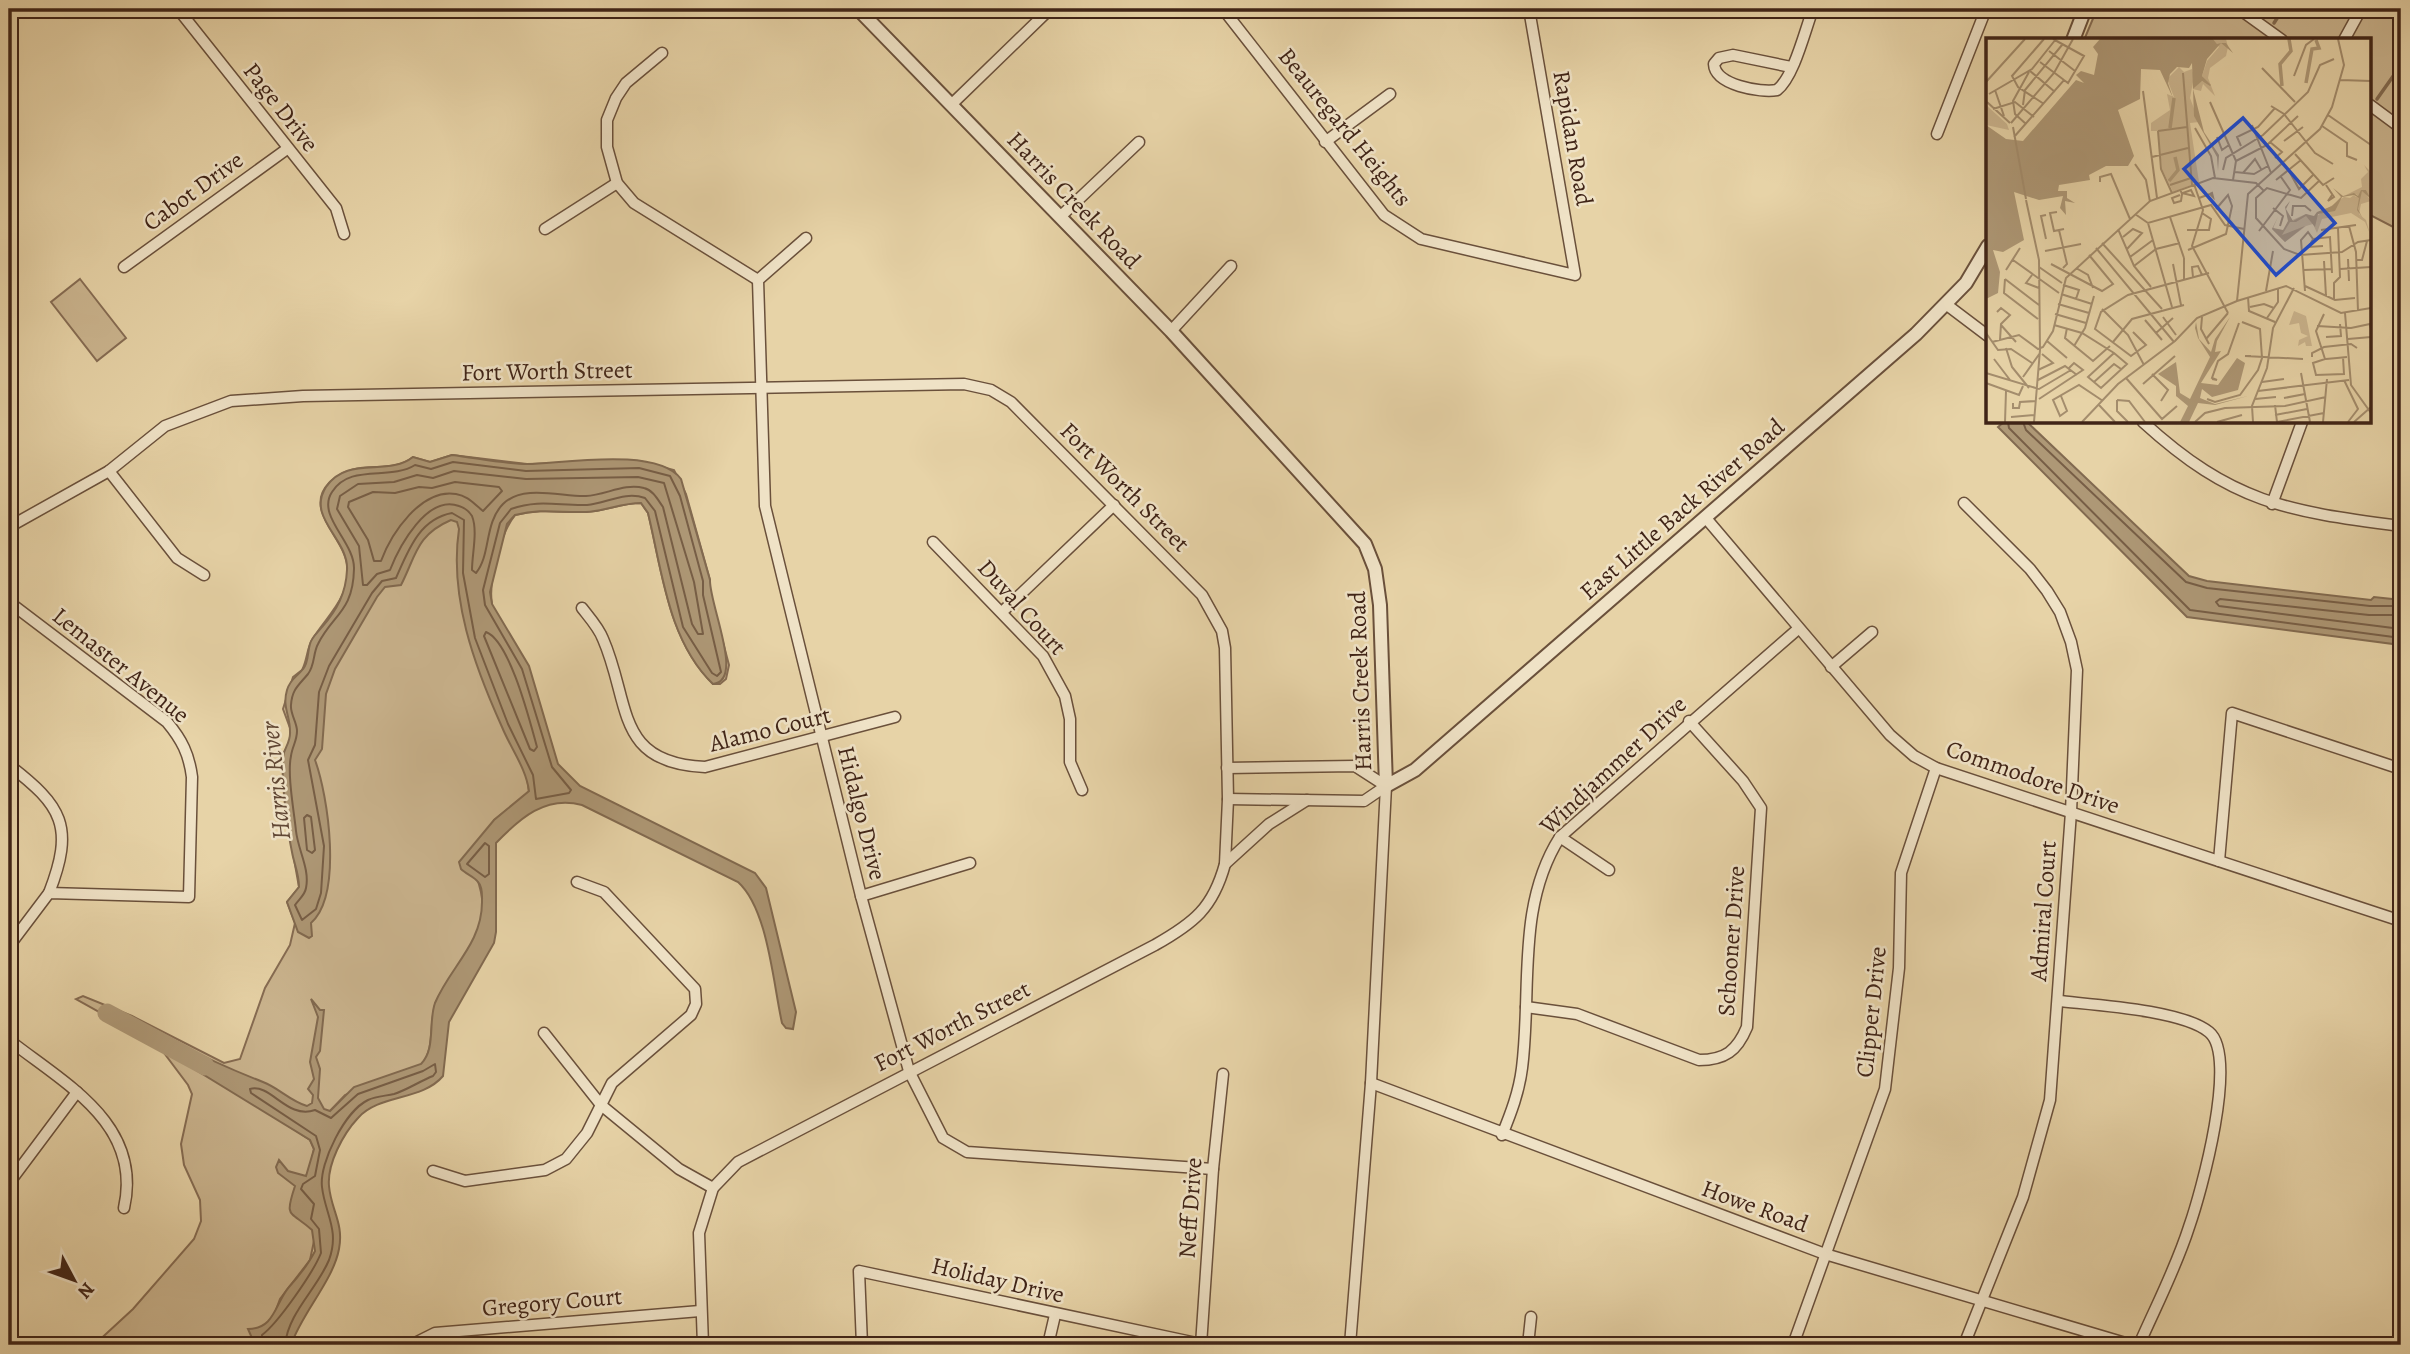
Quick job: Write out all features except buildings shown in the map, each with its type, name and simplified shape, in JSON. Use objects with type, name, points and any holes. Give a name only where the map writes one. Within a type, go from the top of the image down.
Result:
[{"type":"street","name":"Page Drive","points":[[180,9],[287,149],[336,208],[344,233]]},
{"type":"street","name":"Harris Creek Road","points":[[858,9],[1171,331],[1365,544],[1375,569],[1380,605],[1385,786],[1371,1083],[1350,1345]]},
{"type":"street","points":[[952,104],[1050,9]]},
{"type":"street","name":"Beauregard Heights","points":[[1223,9],[1384,215],[1420,239],[1575,275]]},
{"type":"street","name":"Rapidan Road","points":[[1530,9],[1575,275]]},
{"type":"street","points":[[1791,67],[1733,55],[1719,58],[1714,64],[1715,70],[1726,81],[1766,91],[1781,86],[1791,67],[1813,9]]},
{"type":"street","points":[[1937,134],[1986,9]]},
{"type":"street","points":[[2074,38],[2085,9]]},
{"type":"street","points":[[2239,9],[2279,38]]},
{"type":"street","points":[[2345,38],[2361,9]]},
{"type":"street","points":[[662,53],[626,83],[615,98],[607,120],[607,147],[617,183],[634,203],[758,280],[806,238]]},
{"type":"street","points":[[1325,142],[1390,94]]},
{"type":"street","points":[[2372,106],[2401,128]]},
{"type":"street","points":[[1061,216],[1139,142]]},
{"type":"street","name":"Cabot Drive","points":[[124,267],[287,149]]},
{"type":"street","points":[[545,229],[617,183]]},
{"type":"street","name":"East Little Back River Road","points":[[1227,799],[1364,801],[1415,770],[1947,305],[1966,283],[1986,249]]},
{"type":"street","points":[[1171,331],[1231,266]]},
{"type":"street","name":"Hidalgo Drive","points":[[758,280],[765,506],[861,896],[909,1071],[943,1138],[967,1152],[1213,1169]]},
{"type":"street","points":[[1947,305],[1986,334]]},
{"type":"street","name":"Fort Worth Street","points":[[9,527],[109,471],[165,426],[231,401],[303,396],[964,384],[990,390],[1012,402],[1202,596],[1222,631],[1227,768],[1225,864],[1218,888],[1206,909],[1184,929],[738,1162],[713,1188],[699,1233],[703,1345]]},
{"type":"street","points":[[2145,424],[2199,469],[2232,488],[2272,504],[2317,515],[2401,526]]},
{"type":"street","points":[[2272,504],[2301,424]]},
{"type":"street","points":[[109,471],[177,558],[204,575]]},
{"type":"street","name":"Admiral Court","points":[[1964,503],[2030,569],[2060,612],[2071,642],[2077,670],[2071,813],[2054,1069],[2043,1130],[2023,1197],[1964,1345]]},
{"type":"street","points":[[1002,612],[1114,505]]},
{"type":"street","name":"Commodore Drive","points":[[1705,517],[1831,667],[1891,735],[1914,756],[1936,768],[2401,921]]},
{"type":"street","name":"Duval Court","points":[[933,542],[1043,656],[1065,696],[1070,719],[1070,762],[1082,790]]},
{"type":"street","name":"Lemaster Avenue","points":[[9,602],[167,722],[182,739],[190,759],[192,777],[189,897],[49,892]]},
{"type":"street","name":"Alamo Court","points":[[582,608],[603,638],[626,720],[637,741],[655,756],[680,766],[705,767],[822,739],[895,718]]},
{"type":"street","name":"Windjammer Drive","points":[[1502,1135],[1517,1096],[1534,898],[1546,857],[1560,837],[1689,721],[1798,629]]},
{"type":"street","points":[[1831,667],[1872,632]]},
{"type":"street","points":[[2220,861],[2232,713],[2401,769]]},
{"type":"street","name":"Schooner Drive","points":[[1526,1007],[1577,1014],[1699,1060],[1716,1060],[1732,1052],[1741,1041],[1747,1027],[1761,808],[1743,781],[1689,721]]},
{"type":"street","points":[[9,765],[44,793],[58,812],[60,863],[49,892],[9,946]]},
{"type":"street","points":[[1227,768],[1355,766],[1385,786]]},
{"type":"street","name":"Clipper Drive","points":[[1793,1345],[1885,1089],[1899,968],[1901,873],[1936,768]]},
{"type":"street","points":[[1225,864],[1269,824],[1308,800]]},
{"type":"street","points":[[1560,837],[1609,870]]},
{"type":"street","points":[[861,896],[970,863]]},
{"type":"street","points":[[433,1171],[466,1181],[545,1170],[566,1158],[587,1133],[612,1083],[691,1015],[696,1004],[695,989],[604,892],[577,882]]},
{"type":"street","points":[[2059,1001],[2123,1009],[2185,1021],[2209,1032],[2220,1046],[2222,1068],[2218,1100],[2200,1192],[2188,1230],[2139,1345]]},
{"type":"street","points":[[544,1033],[601,1105],[679,1169],[713,1188]]},
{"type":"street","points":[[9,1040],[97,1109],[113,1130],[124,1156],[130,1183],[124,1208]]},
{"type":"street","name":"Neff Drive","points":[[1201,1345],[1213,1169],[1223,1074]]},
{"type":"street","name":"Howe Road","points":[[1371,1083],[1502,1135],[1825,1254],[2132,1345]]},
{"type":"street","points":[[9,1184],[77,1092]]},
{"type":"street","name":"Holiday Drive","points":[[862,1345],[859,1271],[1201,1345]]},
{"type":"street","name":"Gregory Court","points":[[411,1345],[435,1333],[700,1311]]},
{"type":"street","points":[[1048,1345],[1055,1315]]},
{"type":"street","points":[[1528,1345],[1531,1317]]},
{"type":"shaded area","points":[[2097,9],[2401,9],[2401,231],[2372,216],[2372,38],[2085,38]]},
{"type":"shaded area","points":[[80,279],[126,338],[97,361],[51,302]]},
{"type":"shaded area","points":[[452,455],[527,464],[640,461],[674,470],[686,494],[710,580],[710,593],[729,665],[726,679],[720,684],[713,684],[686,647],[669,604],[648,513],[641,503],[593,511],[544,511],[515,515],[505,533],[497,558],[492,583],[492,604],[456,509],[511,657],[529,792],[494,820],[475,872],[483,902],[479,932],[436,1002],[426,1059],[421,1065],[345,1095],[330,1111],[280,1120],[310,1140],[314,1149],[309,1174],[318,1222],[310,1260],[280,1299],[263,1345],[94,1345],[133,1309],[194,1239],[201,1221],[200,1200],[184,1165],[181,1144],[192,1094],[188,1085],[158,1045],[76,999],[83,996],[132,1016],[224,1063],[240,1059],[265,988],[290,945],[295,923],[287,902],[299,887],[289,831],[283,754],[290,742],[290,728],[283,709],[293,677],[302,670],[310,643],[342,597],[347,577],[344,555],[322,513],[322,493],[329,483],[351,470],[393,466],[413,457],[430,462]]},
{"type":"water","points":[[2002,424],[2029,424],[2189,576],[2207,581],[2371,600],[2374,597],[2401,600],[2401,645],[2187,617],[1998,427]]},
{"type":"water","points":[[452,455],[528,464],[632,460],[669,469],[681,479],[710,580],[723,640],[726,670],[722,680],[713,684],[698,667],[676,626],[648,513],[641,503],[593,511],[543,511],[515,515],[507,524],[490,592],[492,604],[529,666],[558,764],[580,786],[755,873],[766,888],[796,1012],[793,1029],[786,1028],[782,1023],[763,928],[748,894],[738,882],[582,805],[557,803],[534,811],[514,825],[496,843],[494,943],[449,1022],[443,1076],[424,1090],[367,1110],[347,1132],[333,1159],[329,1177],[330,1195],[340,1232],[339,1249],[331,1273],[291,1345],[255,1345],[248,1329],[264,1325],[269,1320],[284,1293],[315,1251],[312,1230],[291,1213],[290,1204],[295,1186],[278,1173],[276,1167],[279,1160],[288,1171],[306,1176],[314,1149],[310,1140],[191,1067],[181,1057],[182,1045],[269,1085],[307,1106],[312,1103],[313,1095],[308,1089],[314,1079],[310,1062],[318,1017],[311,999],[320,1010],[324,1010],[320,1051],[316,1057],[320,1069],[318,1098],[324,1109],[330,1111],[354,1087],[421,1064],[429,1051],[435,1003],[471,943],[481,917],[481,886],[461,869],[459,862],[494,820],[529,791],[522,766],[506,735],[473,655],[458,580],[459,529],[457,522],[451,520],[431,532],[418,547],[401,585],[385,587],[377,597],[335,669],[326,694],[322,749],[315,760],[328,820],[330,868],[327,891],[321,909],[311,923],[312,936],[309,938],[298,932],[287,902],[299,887],[288,830],[284,790],[283,756],[290,735],[286,696],[290,683],[305,666],[312,640],[340,601],[347,570],[342,548],[324,519],[321,498],[335,477],[345,472],[392,466],[413,457],[430,462]]},
{"type":"waterway","points":[[2274,23],[2283,9]]},
{"type":"waterway","points":[[2377,99],[2401,65]]},
{"type":"waterway","name":"Harris River","points":[[107,1013],[205,1066]]}]
